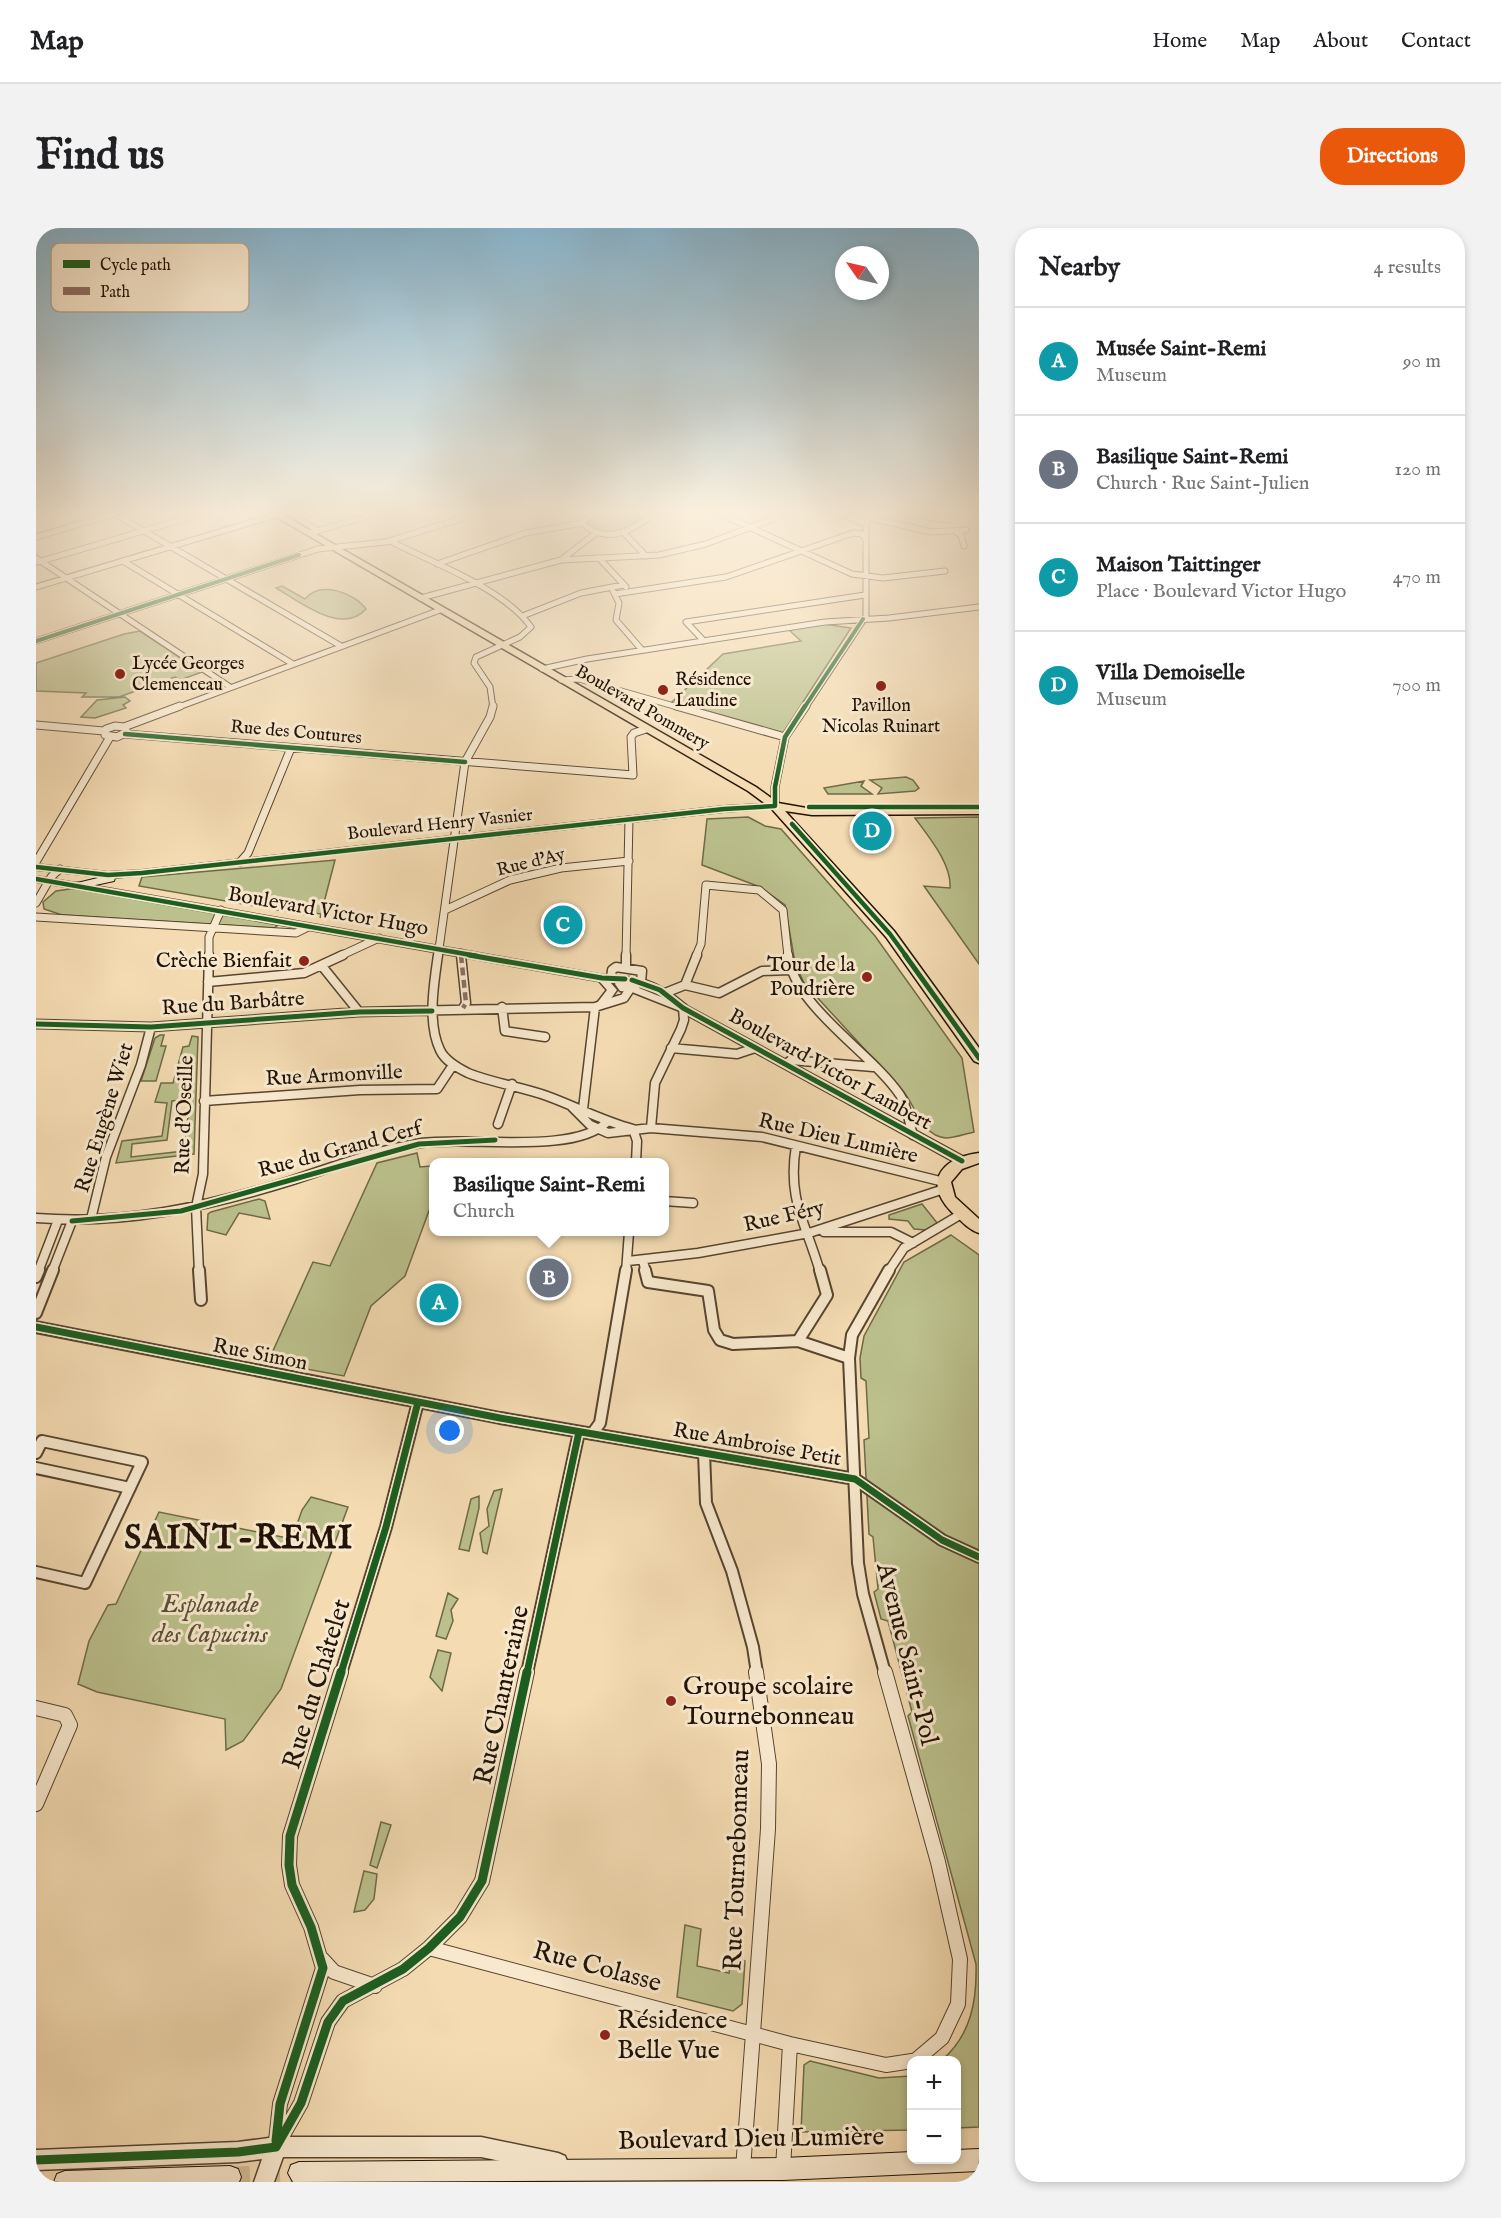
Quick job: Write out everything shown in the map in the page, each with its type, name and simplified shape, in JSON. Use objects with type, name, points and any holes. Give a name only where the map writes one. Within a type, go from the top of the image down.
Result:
[{"type":"main road","name":"Boulevard Pommery","points":[[428,602],[749,788],[775,806]]},
{"type":"main road","name":"Boulevard Henry Vasnier","points":[[77,886],[109,877],[775,806],[979,807]]},
{"type":"main road","name":"Boulevard Henry Vasnier","points":[[775,806],[812,812],[979,811]]},
{"type":"main road","points":[[775,806],[890,934],[979,1058]]},
{"type":"main road","name":"Boulevard Henry Vasnier","points":[[36,867],[109,877]]},
{"type":"main road","name":"Boulevard Victor Hugo","points":[[36,879],[77,886]]},
{"type":"main road","points":[[978,1224],[963,1214],[948,1199],[944,1186],[949,1170],[969,1159],[979,1147]]},
{"type":"main road","name":"Boulevard Dieu Lumière","points":[[298,2173],[783,2169],[979,2160]]},
{"type":"main road","points":[[65,2182],[230,2177]]},
{"type":"street","points":[[102,602],[230,687]]},
{"type":"street","points":[[36,641],[154,602]]},
{"type":"street","points":[[192,602],[293,664]]},
{"type":"street","points":[[266,602],[341,646]]},
{"type":"street","points":[[504,602],[525,615],[531,627],[527,633],[476,657],[475,666],[490,686],[494,699],[493,712],[486,728],[469,750],[465,762],[432,1011],[440,1050],[453,1065],[469,1073],[512,1084],[582,1109],[607,1122],[633,1129],[637,1141],[636,1158]]},
{"type":"street","points":[[525,615],[556,602]]},
{"type":"street","points":[[619,602],[616,620],[642,650]]},
{"type":"street","points":[[704,641],[686,622],[817,602]]},
{"type":"street","points":[[775,806],[775,787],[785,736],[863,619],[864,602]]},
{"type":"street","points":[[542,669],[642,650],[828,622],[979,608]]},
{"type":"street","points":[[36,862],[110,737],[230,687],[440,610]]},
{"type":"street","points":[[828,622],[858,625]]},
{"type":"street","points":[[561,680],[579,679],[785,736]]},
{"type":"street","points":[[36,725],[104,731],[111,727],[125,730]]},
{"type":"street","name":"Rue des Coutures","points":[[125,730],[291,748],[633,775],[633,733],[646,729]]},
{"type":"street","points":[[104,731],[105,735],[110,737]]},
{"type":"street","points":[[240,862],[248,854],[291,748]]},
{"type":"street","points":[[626,967],[629,820]]},
{"type":"street","name":"Rue d'Ay","points":[[445,910],[510,880],[561,868],[629,861]]},
{"type":"street","points":[[36,903],[60,869]]},
{"type":"street","name":"Boulevard Victor Hugo","points":[[109,877],[130,894]]},
{"type":"street","points":[[685,985],[701,944],[706,885],[759,890],[783,910],[790,970],[804,993],[901,1096],[913,1135]]},
{"type":"street","name":"Boulevard Victor Hugo","points":[[77,886],[630,984]]},
{"type":"street","name":"Rue d'Oseille","points":[[201,1300],[196,1207],[203,1174],[209,938],[221,910]]},
{"type":"street","points":[[36,917],[296,933],[308,927]]},
{"type":"street","points":[[208,982],[304,973],[379,938]]},
{"type":"street","points":[[461,953],[466,1002],[463,1008]]},
{"type":"street","points":[[322,966],[359,1012]]},
{"type":"street","points":[[582,1109],[595,1007],[601,1005],[612,990],[606,978],[616,967],[642,971],[630,984]]},
{"type":"street","points":[[665,993],[685,985],[718,993],[762,971],[790,970]]},
{"type":"street","points":[[630,984],[665,993],[683,1008],[684,1020],[655,1083],[651,1128]]},
{"type":"street","points":[[630,984],[669,1005],[683,1008]]},
{"type":"street","name":"Rue du Barbâtre","points":[[36,1024],[151,1027],[207,1025],[359,1012],[502,1007],[595,1007],[624,998],[630,984]]},
{"type":"street","points":[[502,1007],[505,1031],[545,1036]]},
{"type":"street","name":"Boulevard Victor Lambert","points":[[683,1008],[913,1135],[969,1159]]},
{"type":"street","name":"Rue Eugène Wiet","points":[[92,1219],[106,1157],[141,1065],[151,1027]]},
{"type":"street","points":[[671,1048],[737,1054],[755,1048]]},
{"type":"street","points":[[786,1064],[791,1060],[873,1067]]},
{"type":"street","name":"Rue Armonville","points":[[204,1101],[360,1090],[437,1089],[453,1065]]},
{"type":"street","points":[[498,1124],[512,1084]]},
{"type":"street","points":[[572,1107],[598,1131],[607,1122]]},
{"type":"street","name":"Rue Dieu Lumière","points":[[598,1131],[621,1133],[633,1129],[651,1128],[762,1137],[944,1186]]},
{"type":"street","name":"Rue du Grand Cerf","points":[[72,1221],[163,1214],[196,1207],[400,1148],[437,1141],[569,1137],[598,1131]]},
{"type":"street","points":[[796,1146],[791,1189],[803,1226],[809,1233],[827,1294],[798,1341]]},
{"type":"street","name":"Rue Féry","points":[[628,1261],[643,1261],[809,1233],[944,1186]]},
{"type":"street","points":[[669,1201],[693,1203]]},
{"type":"street","name":"Avenue Saint-Pol","points":[[922,2056],[942,2038],[958,2004],[960,1959],[938,1862],[863,1594],[858,1563],[849,1358],[852,1335],[889,1269],[904,1248],[963,1214]]},
{"type":"street","points":[[36,1218],[72,1221],[36,1312]]},
{"type":"street","points":[[36,1277],[58,1220]]},
{"type":"street","points":[[809,1233],[891,1232],[914,1243]]},
{"type":"street","name":"Rue Chanteraine","points":[[276,2147],[301,2103],[328,2022],[343,2001],[375,1986],[429,1948],[460,1917],[488,1867],[585,1433],[600,1423],[628,1261],[629,1236]]},
{"type":"street","points":[[643,1261],[648,1282],[708,1291],[714,1330],[720,1340],[733,1344],[798,1341],[849,1358]]},
{"type":"street","name":"Rue Simon","points":[[36,1327],[478,1414]]},
{"type":"street","name":"Rue du Châtelet","points":[[276,2147],[280,2103],[322,1975],[322,1959],[292,1885],[289,1865],[290,1836],[386,1527],[418,1402]]},
{"type":"street","name":"Rue Ambroise Petit","points":[[478,1414],[855,1479],[942,1540],[979,1557]]},
{"type":"street","points":[[36,1453],[39,1441],[142,1462],[85,1583],[36,1572]]},
{"type":"street","name":"Rue Tournebonneau","points":[[704,1453],[705,1503],[732,1571],[752,1644],[769,1764],[768,1829],[743,2169]]},
{"type":"street","points":[[36,1468],[130,1488]]},
{"type":"street","points":[[36,1708],[65,1715],[69,1725],[36,1804]]},
{"type":"street","name":"Rue Colasse","points":[[429,1948],[753,2033]]},
{"type":"street","points":[[322,1959],[334,1972],[375,1986]]},
{"type":"street","points":[[753,2033],[790,2044],[886,2065],[907,2062]]},
{"type":"street","points":[[783,2169],[790,2044]]},
{"type":"street","points":[[264,2182],[276,2147]]},
{"type":"street","name":"Boulevard Dieu Lumière","points":[[36,2160],[238,2152],[276,2147],[481,2147],[597,2171]]},
{"type":"street","name":"Boulevard Dieu Lumière","points":[[554,2182],[597,2171]]},
{"type":"green space","points":[[299,602],[360,602],[366,609],[356,616],[345,619],[333,618]]},
{"type":"green space","points":[[824,624],[851,628],[783,733],[672,702],[723,654],[801,641],[789,630]]},
{"type":"green space","points":[[140,631],[202,672],[180,680],[175,677],[119,697],[82,697],[86,693],[36,691],[36,663],[124,634]]},
{"type":"green space","points":[[125,697],[130,701],[123,705],[126,708],[95,718],[81,717],[97,700]]},
{"type":"green space","points":[[906,777],[913,780],[919,788],[915,791],[878,794],[882,788],[870,780]]},
{"type":"green space","points":[[864,781],[861,786],[872,794],[828,794],[824,788]]},
{"type":"green space","points":[[748,817],[765,826],[781,829],[875,936],[962,1058],[974,1132],[946,1138],[931,1132],[903,1091],[804,983],[795,963],[785,905],[760,887],[702,865],[707,819]]},
{"type":"green space","points":[[979,817],[979,964],[924,886],[950,888],[950,879],[938,851],[915,818]]},
{"type":"green space","points":[[335,860],[320,918],[321,914],[315,913],[312,916],[139,886],[142,877]]},
{"type":"green space","points":[[77,888],[277,926],[274,928],[62,915],[44,909],[43,902],[56,891]]},
{"type":"green space","points":[[164,1035],[161,1046],[166,1046],[156,1081],[141,1081],[155,1038]]},
{"type":"green space","points":[[192,1036],[198,1037],[194,1154],[116,1163],[122,1141],[162,1136],[167,1103],[155,1102],[161,1083],[173,1083],[183,1047],[189,1046]],"holes":[[[190,1099],[184,1151],[131,1157],[132,1144],[167,1140],[172,1101]]]},
{"type":"green space","points":[[417,1153],[420,1167],[429,1166],[429,1211],[405,1276],[371,1306],[344,1376],[268,1362],[313,1262],[330,1266],[377,1163]]},
{"type":"green space","points":[[259,1199],[265,1201],[270,1219],[239,1213],[226,1235],[207,1230],[208,1214],[211,1212]]},
{"type":"green space","points":[[922,1204],[938,1224],[926,1230],[914,1229],[908,1221],[889,1219],[889,1215]]},
{"type":"green space","points":[[951,1235],[979,1255],[979,2127],[961,2128],[961,2056],[946,2056],[960,2040],[970,2016],[975,1991],[976,1964],[908,1716],[912,1712],[888,1621],[881,1619],[874,1592],[878,1589],[873,1537],[869,1534],[864,1440],[869,1438],[866,1381],[861,1378],[860,1358],[864,1336],[904,1262]]},
{"type":"green space","points":[[502,1489],[487,1554],[483,1552],[480,1533],[489,1526],[487,1509],[494,1491]]},
{"type":"green space","points":[[479,1496],[479,1508],[469,1551],[459,1549],[471,1499]]},
{"type":"green space","name":"Esplanade des Capucins","points":[[311,1497],[348,1507],[281,1689],[243,1741],[226,1750],[225,1719],[97,1692],[78,1684],[89,1641],[108,1605],[116,1604],[159,1512],[292,1539],[302,1510]]},
{"type":"green space","points":[[448,1593],[458,1599],[451,1610],[453,1621],[446,1639],[436,1636]]},
{"type":"green space","points":[[438,1650],[451,1653],[442,1691],[430,1677]]},
{"type":"green space","points":[[381,1822],[391,1825],[377,1868],[370,1865]]},
{"type":"green space","points":[[364,1871],[377,1874],[374,1899],[365,1910],[354,1912]]},
{"type":"green space","points":[[685,1925],[701,1929],[697,1966],[729,1973],[731,1958],[745,1961],[742,2004],[733,2011],[677,1997]]},
{"type":"green space","points":[[810,2061],[879,2078],[907,2076],[907,2130],[801,2132],[804,2065]]},
{"type":"tunnel","points":[[230,2177],[299,2173]]},
{"type":"marked path","points":[[461,953],[466,1003],[463,1008]]},
{"type":"cycle path","points":[[36,641],[155,602]]},
{"type":"cycle path","points":[[36,867],[108,875],[142,873],[724,809],[775,806],[775,787],[785,737],[863,619]]},
{"type":"cycle path","points":[[125,734],[465,762]]},
{"type":"cycle path","points":[[809,807],[979,807]]},
{"type":"cycle path","points":[[792,824],[890,934],[979,1058]]},
{"type":"cycle path","points":[[36,879],[602,978],[625,979]]},
{"type":"cycle path","points":[[632,980],[660,990],[683,1008],[962,1161]]},
{"type":"cycle path","points":[[36,1024],[151,1027],[207,1025],[359,1012],[432,1011]]},
{"type":"cycle path","points":[[72,1221],[181,1211],[419,1144],[495,1140]]},
{"type":"cycle path","points":[[36,1327],[500,1418],[855,1479],[942,1540],[979,1557]]},
{"type":"cycle path","points":[[276,2141],[280,2104],[323,1968],[311,1927],[292,1885],[289,1865],[290,1836],[386,1527],[418,1402]]},
{"type":"cycle path","points":[[276,2147],[301,2103],[328,2022],[343,2001],[403,1969],[429,1948],[460,1917],[482,1881],[579,1432]]},
{"type":"cycle path","points":[[36,2160],[238,2152],[276,2147]]},
{"type":"place","name":"Lycée Georges Clemenceau","points":[[120,674]]},
{"type":"place","name":"Pavillon Nicolas Ruinart","points":[[881,686]]},
{"type":"place","name":"Résidence Laudine","points":[[663,690]]},
{"type":"place","name":"Villa Demoiselle","points":[[872,831]]},
{"type":"place","name":"Maison Taittinger","points":[[563,925]]},
{"type":"place","name":"Crèche Bienfait","points":[[304,961]]},
{"type":"place","name":"Tour de la Poudrière","points":[[867,977]]},
{"type":"place","name":"Basilique Saint-Remi","points":[[549,1278]]},
{"type":"place","name":"Musée Saint-Remi","points":[[439,1303]]},
{"type":"place","name":"Groupe scolaire Tournebonneau","points":[[671,1701]]},
{"type":"place","name":"Résidence Belle Vue","points":[[605,2035]]},
{"type":"district","name":"SAINT-REMI","points":[[239,1539]]}]
